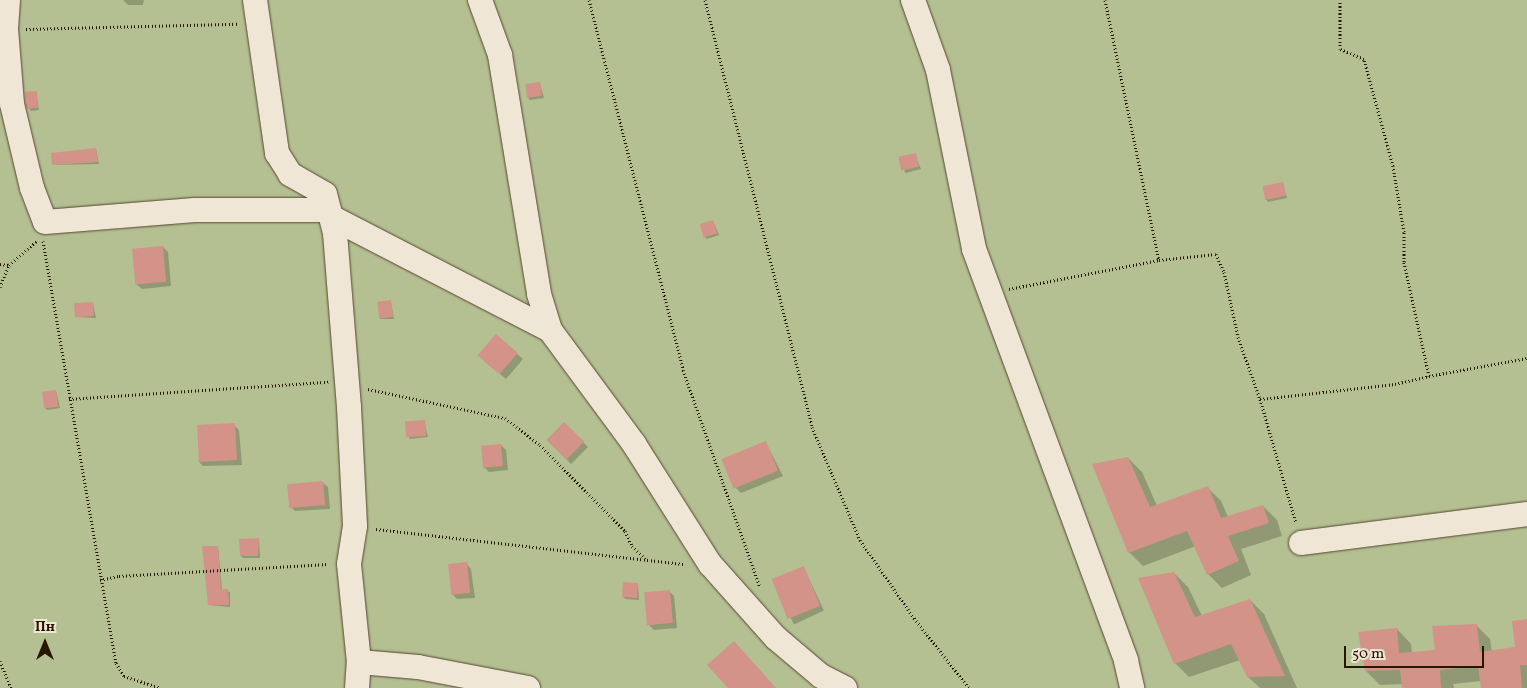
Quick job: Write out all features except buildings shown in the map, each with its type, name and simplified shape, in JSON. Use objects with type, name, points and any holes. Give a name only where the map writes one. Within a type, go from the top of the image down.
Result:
[{"type":"street","points":[[8,0],[6,29],[12,104],[32,188],[45,222],[195,210],[330,213],[550,330]]},
{"type":"street","points":[[256,0],[277,153],[290,174],[325,194],[340,272],[348,381],[355,526],[349,564],[359,662],[357,688]]},
{"type":"street","points":[[480,0],[500,55],[539,294],[550,330],[634,444],[710,564],[776,638],[821,676],[845,688]]},
{"type":"street","points":[[913,0],[938,70],[974,249],[1126,661],[1132,688]]},
{"type":"street","points":[[1301,543],[1527,514]]},
{"type":"street","points":[[359,662],[418,667],[528,688]]},
{"type":"path","points":[[590,0],[683,370],[759,584],[762,600],[759,618]]},
{"type":"path","points":[[705,0],[812,427],[860,540],[914,618],[969,688]]},
{"type":"path","points":[[1105,0],[1159,260]]},
{"type":"path","points":[[1340,0],[1340,49],[1364,59],[1391,158],[1404,232],[1404,262],[1429,376]]},
{"type":"path","points":[[6,29],[258,23]]},
{"type":"path","points":[[0,287],[9,265],[41,237],[50,269],[69,399],[116,663],[124,676],[160,688]]},
{"type":"path","points":[[990,293],[1159,260],[1216,254],[1224,272],[1238,337],[1260,399],[1301,543]]},
{"type":"path","points":[[0,264],[9,265]]},
{"type":"path","points":[[1260,399],[1395,384],[1527,358]]},
{"type":"path","points":[[69,399],[88,396],[348,381],[361,388],[505,418],[546,452],[625,531],[632,546],[647,560]]},
{"type":"path","points":[[355,526],[700,566],[710,564]]},
{"type":"path","points":[[100,580],[119,576],[344,562],[349,564]]},
{"type":"path","points":[[0,661],[12,688]]},
{"type":"green space","points":[[0,0],[1527,0],[1527,688],[0,688]]}]
